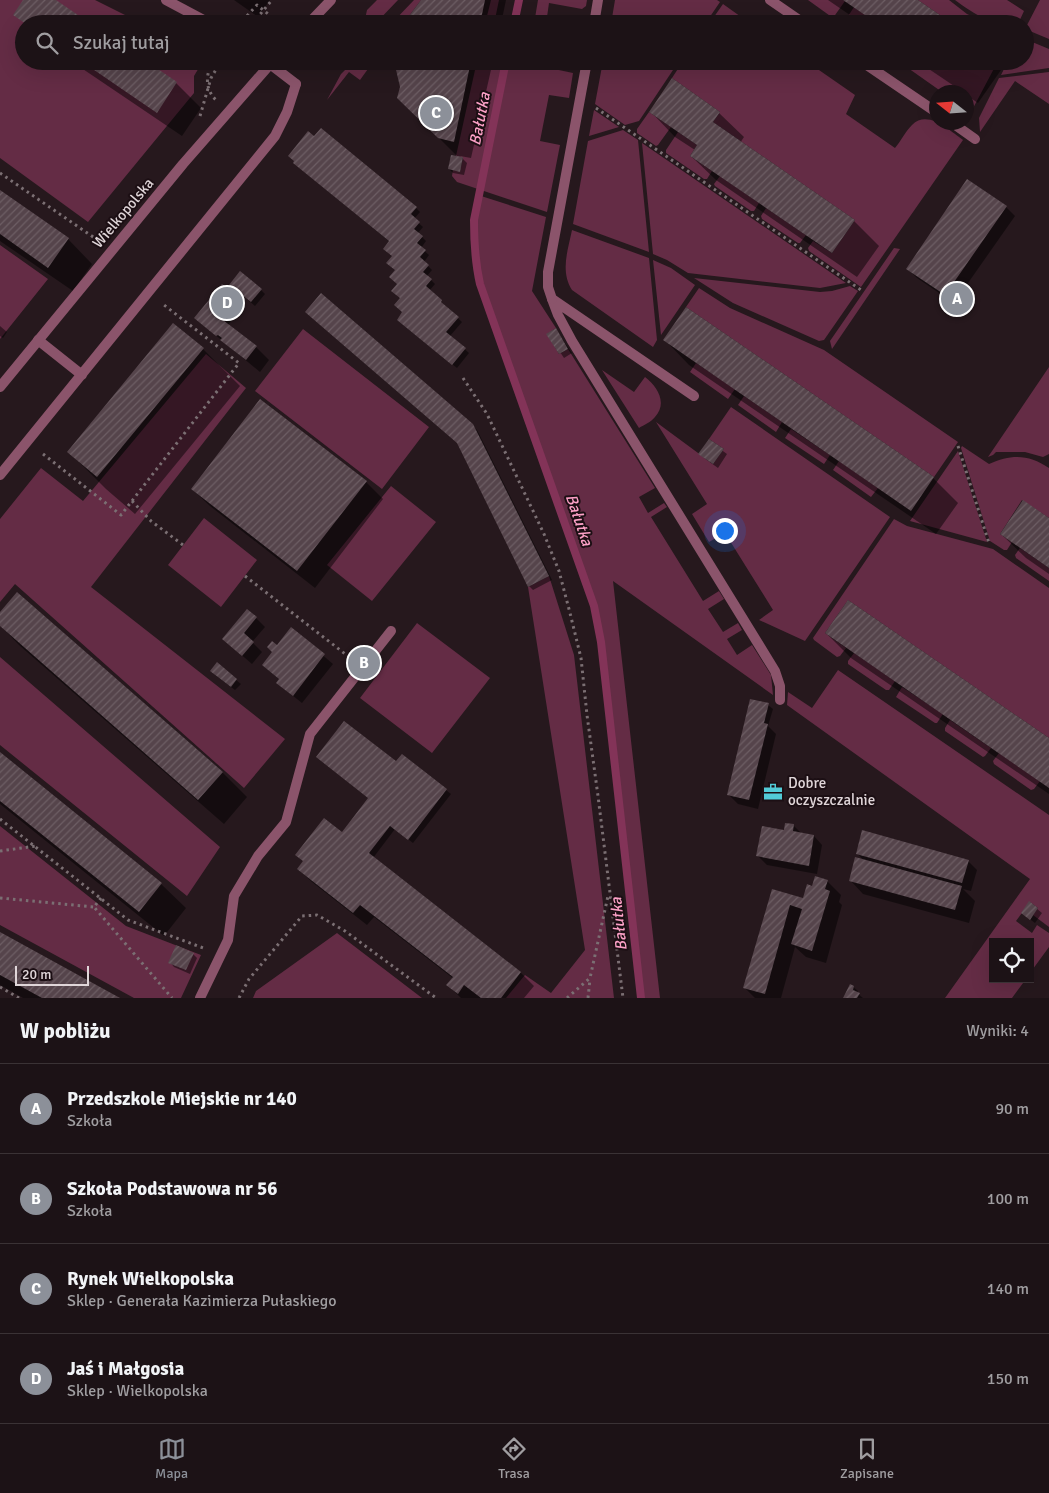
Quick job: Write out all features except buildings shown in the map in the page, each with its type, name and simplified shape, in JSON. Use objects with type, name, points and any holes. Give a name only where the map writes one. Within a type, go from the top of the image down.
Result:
[{"type":"street","points":[[166,0],[194,15]]},
{"type":"street","points":[[317,15],[331,0]]},
{"type":"street","points":[[596,15],[598,0]]},
{"type":"street","points":[[770,0],[792,15]]},
{"type":"street","name":"Wielkopolska","points":[[0,388],[183,164],[263,70]]},
{"type":"street","points":[[0,475],[275,136],[287,112],[296,84],[279,70]]},
{"type":"street","points":[[585,70],[548,272],[548,287],[558,315],[572,342],[775,670],[780,686],[780,700]]},
{"type":"street","points":[[874,70],[929,107]]},
{"type":"street","points":[[962,130],[975,139]]},
{"type":"street","points":[[552,299],[694,396]]},
{"type":"street","points":[[38,340],[82,375]]},
{"type":"street","points":[[200,998],[228,940],[234,896],[258,856],[286,822],[310,734],[391,631]]},
{"type":"path","points":[[260,15],[272,0]]},
{"type":"path","points":[[248,15],[257,5],[268,15]]},
{"type":"path","points":[[208,70],[206,76],[212,96],[217,101]]},
{"type":"path","points":[[198,124],[209,86],[216,70]]},
{"type":"path","points":[[592,105],[862,290]]},
{"type":"path","points":[[0,173],[96,239]]},
{"type":"path","points":[[43,454],[122,515],[239,363],[164,305]]},
{"type":"path","points":[[463,378],[487,414],[544,534],[563,588],[581,658],[622,998]]},
{"type":"path","points":[[958,446],[989,543]]},
{"type":"path","points":[[132,501],[151,521],[183,545]]},
{"type":"path","points":[[245,576],[295,617],[362,667]]},
{"type":"path","points":[[0,819],[128,920],[221,955]]},
{"type":"path","points":[[0,851],[36,846]]},
{"type":"path","points":[[588,998],[590,978],[609,892]]},
{"type":"path","points":[[0,898],[94,907],[172,998]]},
{"type":"path","points":[[94,907],[101,898]]},
{"type":"path","points":[[239,998],[249,979],[302,916],[317,915],[345,931],[436,998]]},
{"type":"path","points":[[567,998],[590,978]]},
{"type":"path","points":[[0,987],[19,998]]},
{"type":"path","points":[[8,998],[11,993]]},
{"type":"shaded area","points":[[0,0],[95,0],[125,15],[15,15],[15,70],[198,70],[194,76],[194,93],[88,222],[0,158]]},
{"type":"shaded area","points":[[377,0],[398,0],[384,15],[366,15],[367,10]]},
{"type":"shaded area","points":[[414,0],[421,0],[410,15],[400,15]]},
{"type":"shaded area","points":[[491,0],[499,0],[496,15],[487,15]]},
{"type":"shaded area","points":[[538,0],[587,0],[586,6],[582,9],[549,3],[547,15],[536,15]]},
{"type":"shaded area","points":[[615,0],[717,0],[720,2],[711,15],[612,15]]},
{"type":"shaded area","points":[[808,0],[845,1],[835,15],[829,15]]},
{"type":"shaded area","points":[[918,0],[949,0],[969,15],[940,15]]},
{"type":"shaded area","points":[[955,0],[1007,0],[1024,11],[1022,15],[977,15]]},
{"type":"shaded area","points":[[1040,0],[1049,0],[1049,39],[1034,33],[1034,15],[1032,15]]},
{"type":"shaded area","points":[[723,4],[738,15],[715,15]]},
{"type":"shaded area","points":[[854,7],[865,15],[849,15]]},
{"type":"shaded area","points":[[1034,43],[1049,49],[1049,68],[1001,75],[1004,70],[1034,70]]},
{"type":"shaded area","points":[[345,70],[367,70],[360,80],[349,72],[327,100]]},
{"type":"shaded area","points":[[475,70],[559,70],[573,73],[569,98],[549,95],[540,141],[560,145],[547,212],[457,182],[452,176],[453,170],[460,171],[463,158],[456,156]]},
{"type":"shaded area","points":[[601,70],[673,70],[639,121],[625,125],[595,104]]},
{"type":"shaded area","points":[[677,70],[819,70],[855,95],[846,114],[895,148],[912,125],[925,119],[929,120],[929,130],[949,130],[963,140],[861,287],[809,251],[808,248],[813,241],[832,253],[855,220],[713,122],[720,112],[672,78]]},
{"type":"shaded area","points":[[911,70],[993,70],[974,106],[974,85],[932,85]]},
{"type":"shaded area","points":[[1049,72],[1049,104],[1015,81],[980,132],[979,118],[999,78]]},
{"type":"shaded area","points":[[594,110],[619,127],[589,136]]},
{"type":"shaded area","points":[[649,112],[671,127],[656,146],[637,133],[637,129]]},
{"type":"shaded area","points":[[623,130],[638,140],[649,252],[573,224],[588,141]]},
{"type":"shaded area","points":[[678,132],[697,145],[690,156],[712,171],[707,179],[704,179],[666,153]]},
{"type":"shaded area","points":[[642,143],[846,283],[820,288],[688,273],[653,254]]},
{"type":"shaded area","points":[[720,176],[759,203],[754,211],[751,211],[715,186],[714,184]]},
{"type":"shaded area","points":[[478,195],[546,217],[532,291],[556,328],[547,334],[559,354],[568,349],[655,488],[639,497],[648,513],[664,503],[667,507],[651,517],[703,601],[719,591],[724,599],[708,609],[723,632],[738,623],[742,630],[727,639],[737,655],[752,645],[771,675],[773,695],[613,581],[660,998],[641,998],[601,642],[594,606],[480,284],[475,240]]},
{"type":"shaded area","points":[[766,208],[806,235],[800,243],[762,219],[761,216]]},
{"type":"shaded area","points":[[572,230],[649,258],[657,340],[653,347],[572,290],[568,283],[566,268]]},
{"type":"shaded area","points":[[0,245],[48,279],[0,339]]},
{"type":"shaded area","points":[[894,248],[900,249],[832,349],[830,341]]},
{"type":"shaded area","points":[[653,260],[671,268],[695,285],[661,335]]},
{"type":"shaded area","points":[[694,278],[820,292],[850,286],[858,291],[824,340],[819,341],[733,303]]},
{"type":"shaded area","points":[[699,288],[730,308],[824,350],[958,442],[934,477],[686,307]]},
{"type":"shaded area","points":[[303,329],[429,427],[382,489],[255,391]]},
{"type":"shaded area","points":[[206,354],[246,388],[91,587],[285,739],[244,788],[15,584],[0,602],[0,519],[41,468],[83,501]]},
{"type":"shaded area","points":[[696,363],[735,389],[728,399],[690,372]]},
{"type":"shaded area","points":[[1049,367],[1049,454],[1043,457],[1025,452],[996,452],[988,457]]},
{"type":"shaded area","points":[[602,370],[634,392],[645,377],[659,395],[661,406],[659,412],[653,419],[639,428]]},
{"type":"shaded area","points":[[744,396],[782,422],[776,432],[738,405]]},
{"type":"shaded area","points":[[731,407],[890,517],[805,641],[759,620],[773,610],[725,533],[709,542],[692,514],[707,504],[656,422],[713,464],[724,449],[709,439]]},
{"type":"shaded area","points":[[791,429],[830,455],[824,464],[785,438]]},
{"type":"shaded area","points":[[962,446],[989,464],[1005,458],[1020,457],[1042,463],[1049,468],[1049,518],[1022,500],[1000,534],[1012,542],[1007,550],[990,541],[961,448]]},
{"type":"shaded area","points":[[958,451],[987,542],[910,521]]},
{"type":"shaded area","points":[[839,461],[878,488],[871,497],[833,470]]},
{"type":"shaded area","points":[[391,486],[436,522],[372,601],[327,565]]},
{"type":"shaded area","points":[[204,518],[257,560],[221,607],[168,565]]},
{"type":"shaded area","points":[[894,519],[907,526],[993,549],[1049,588],[1049,738],[848,600],[825,633],[846,648],[840,656],[837,657],[814,640],[813,638]]},
{"type":"shaded area","points":[[1020,548],[1049,568],[1049,581],[1016,558],[1015,555]]},
{"type":"shaded area","points":[[549,576],[574,655],[614,998],[506,998],[525,975],[551,993],[585,950],[528,587]]},
{"type":"shaded area","points":[[417,623],[490,678],[432,753],[360,698]]},
{"type":"shaded area","points":[[854,653],[895,681],[889,690],[886,690],[848,664]]},
{"type":"shaded area","points":[[0,657],[220,847],[187,896],[0,745]]},
{"type":"shaded area","points":[[838,670],[1049,815],[1049,927],[1033,915],[1038,908],[1030,902],[1016,921],[1032,933],[1037,925],[1049,933],[1049,947],[1034,968],[1034,938],[989,938],[989,983],[1023,983],[1012,998],[945,998],[1030,879],[787,705],[788,692],[812,708]]},
{"type":"shaded area","points":[[902,687],[943,714],[937,723],[896,697]]},
{"type":"shaded area","points":[[950,720],[991,748],[985,756],[983,757],[945,731]]},
{"type":"shaded area","points":[[999,753],[1040,781],[1034,789],[1031,790],[994,764],[993,761]]},
{"type":"shaded area","points":[[0,826],[126,926],[201,955],[181,998],[134,998],[0,925]]},
{"type":"shaded area","points":[[337,933],[422,998],[253,998],[256,991]]},
{"type":"waterway","name":"Bałutka","points":[[516,15],[519,0]]},
{"type":"waterway","name":"Bałutka","points":[[504,70],[474,220],[477,268],[480,284],[594,606],[601,642],[641,998]]},
{"type":"place","name":"Rynek Wielkopolska","points":[[436,113]]},
{"type":"place","name":"Przedszkole Miejskie nr 140","points":[[957,299]]},
{"type":"place","name":"Jaś i Małgosia","points":[[227,303]]},
{"type":"place","name":"Szkoła Podstawowa nr 56","points":[[364,663]]},
{"type":"place","name":"Dobre oczyszczalnie","points":[[773,792]]}]
